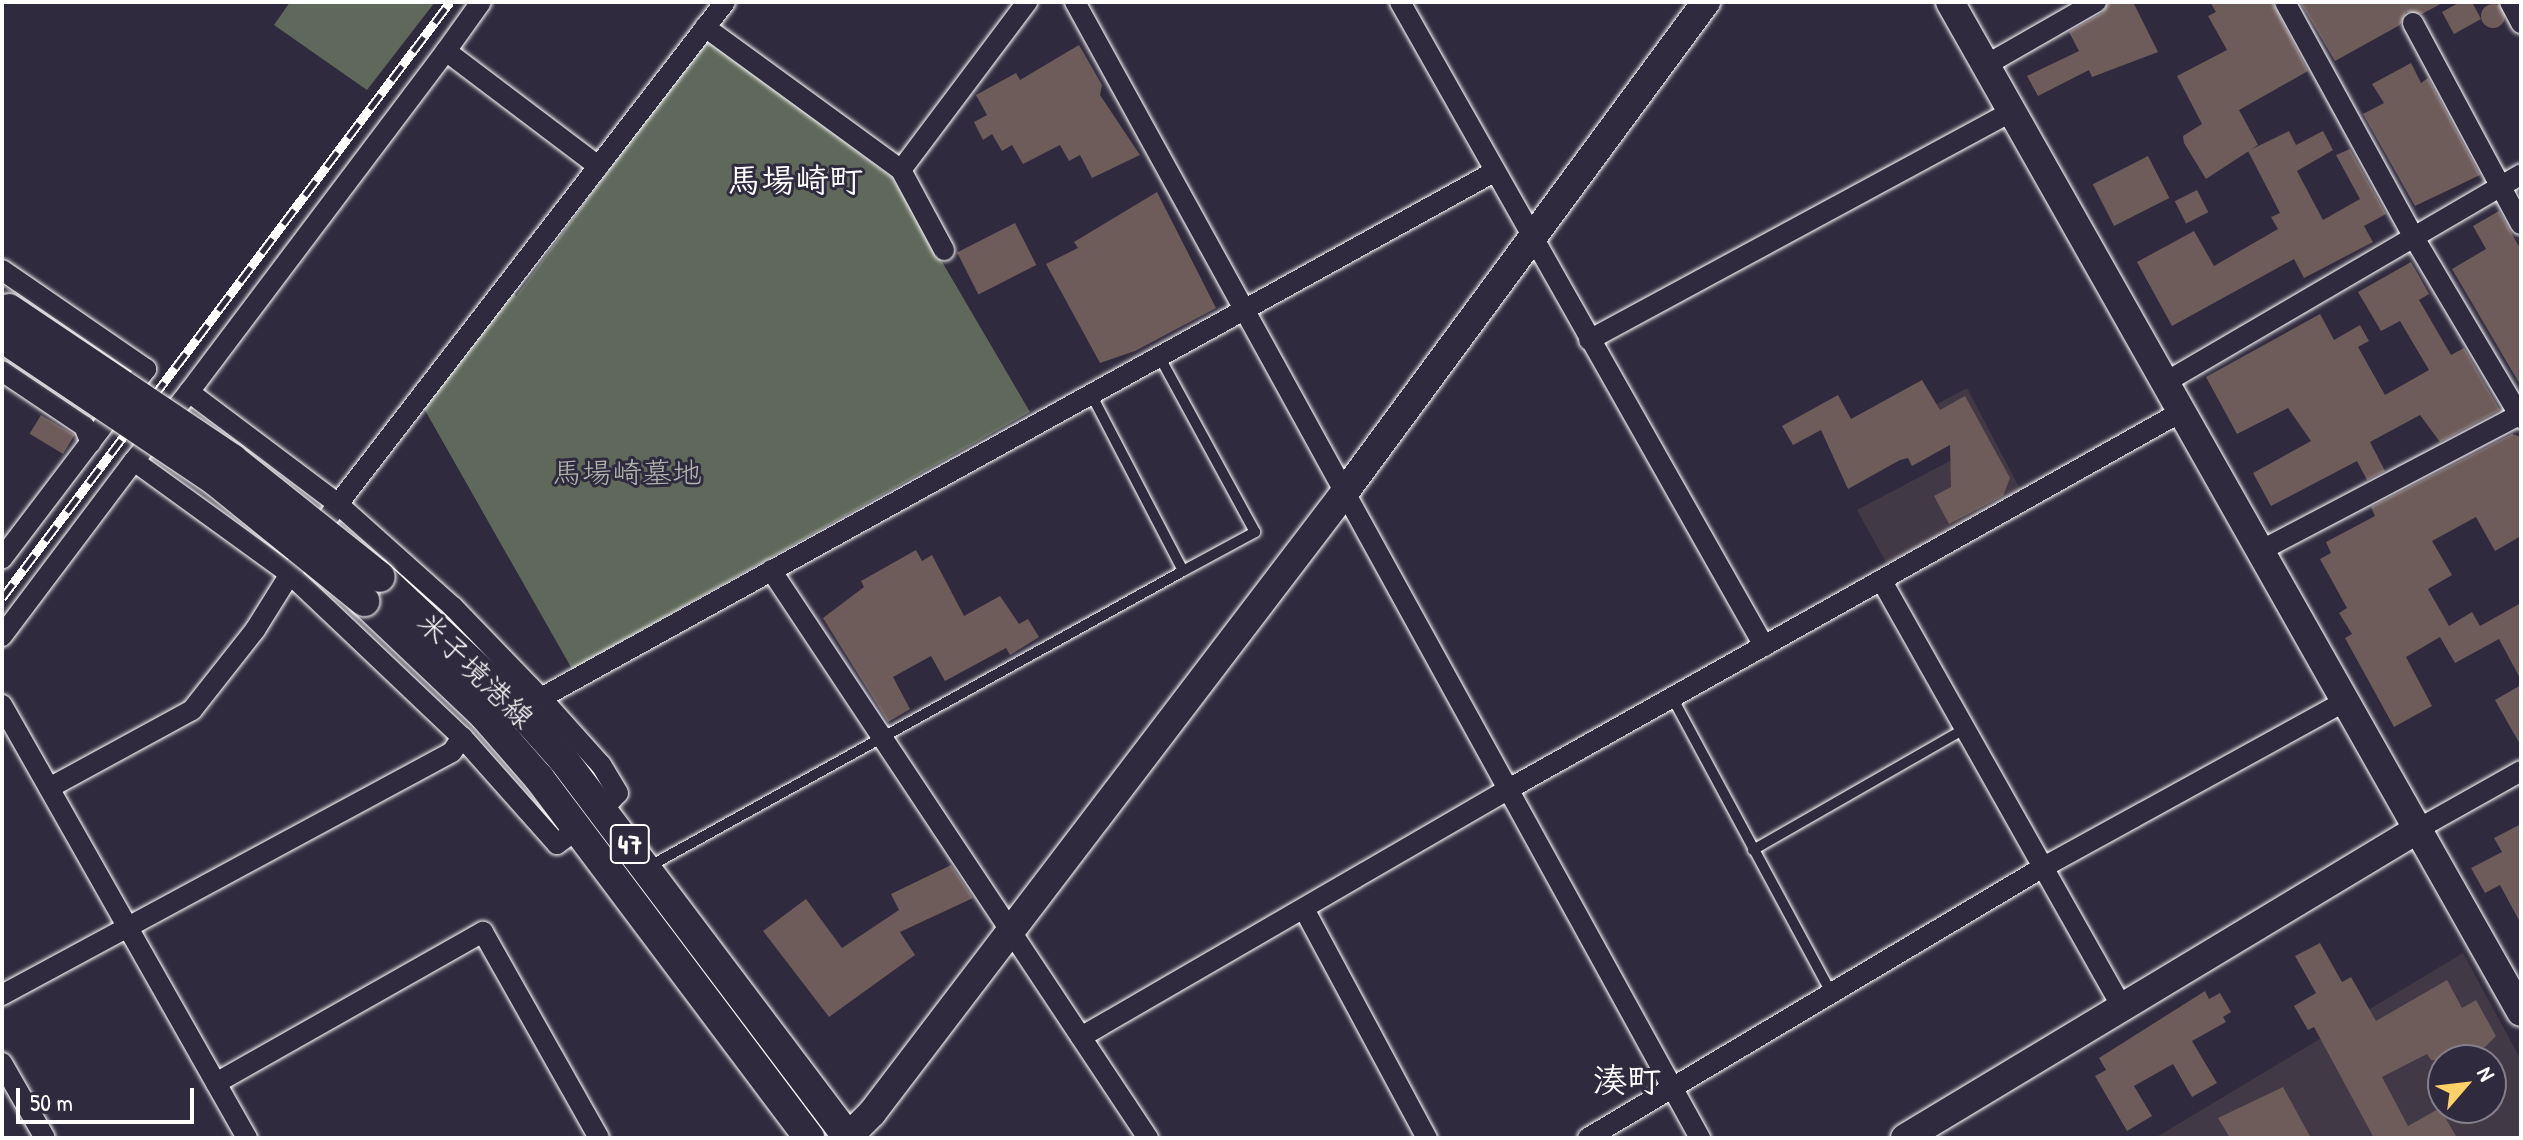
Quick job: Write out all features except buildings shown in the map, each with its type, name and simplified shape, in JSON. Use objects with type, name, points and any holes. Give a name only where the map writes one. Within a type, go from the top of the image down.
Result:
[{"type":"main road","name":"米子境港線","points":[[4,317],[216,481],[372,589],[506,695],[647,867],[848,1138]]},
{"type":"main road","name":"米子境港線","points":[[372,589],[484,715],[578,829],[809,1138]]},
{"type":"street","points":[[2,636],[481,2]]},
{"type":"street","points":[[49,788],[192,710],[255,630],[338,504],[725,2]]},
{"type":"street","points":[[901,170],[1027,2]]},
{"type":"street","points":[[1075,2],[1700,1138]]},
{"type":"street","points":[[1400,2],[1764,646]]},
{"type":"street","points":[[848,1138],[1345,492],[1706,2]]},
{"type":"street","points":[[1950,2],[2521,1012]]},
{"type":"street","points":[[1986,65],[2096,2]]},
{"type":"street","points":[[2260,551],[2520,415],[2413,236],[2285,2]]},
{"type":"street","points":[[2510,2],[2521,23]]},
{"type":"street","points":[[2413,23],[2521,224]]},
{"type":"street","points":[[705,27],[901,170],[944,250]]},
{"type":"street","points":[[446,51],[598,166]]},
{"type":"street","points":[[1589,340],[2012,111]]},
{"type":"street","points":[[541,698],[1494,172]]},
{"type":"street","points":[[2164,383],[2521,174]]},
{"type":"street","points":[[2,270],[146,369],[2,559]]},
{"type":"street","points":[[2,371],[84,426],[91,443]]},
{"type":"street","points":[[189,392],[338,504],[453,607],[601,765],[618,793],[602,810]]},
{"type":"street","points":[[1081,1037],[1507,790],[1883,583],[2181,412]]},
{"type":"street","points":[[134,461],[290,574],[462,737],[557,844],[578,829]]},
{"type":"street","points":[[2,524],[20,536]]},
{"type":"street","points":[[771,570],[1148,1138]]},
{"type":"street","points":[[1883,583],[2040,869],[2122,1008]]},
{"type":"street","points":[[1588,1138],[2040,869],[2345,701]]},
{"type":"street","points":[[2,705],[247,1138]]},
{"type":"street","points":[[2,995],[130,929],[452,752],[462,737]]},
{"type":"street","points":[[1905,1138],[2418,829],[2521,771]]},
{"type":"street","points":[[1304,909],[1427,1138]]},
{"type":"street","points":[[216,1083],[483,932],[599,1138]]},
{"type":"street","points":[[2,1063],[45,1138]]},
{"type":"lane","points":[[647,867],[1255,532],[1159,356]]},
{"type":"lane","points":[[1091,394],[1183,571]]},
{"type":"lane","points":[[1673,699],[1831,993]]},
{"type":"lane","points":[[1753,850],[1964,729]]},
{"type":"shaded area","points":[[1967,388],[2020,489],[1887,564],[1857,510],[1961,455],[1935,405]]},
{"type":"shaded area","points":[[2463,953],[2521,1060],[2521,1138],[2155,1138]]},
{"type":"green space","points":[[290,2],[435,2],[367,90],[274,25]]},
{"type":"green space","name":"馬場崎墓地","points":[[706,38],[893,178],[1030,412],[572,669],[422,405],[512,291],[516,296]]},
{"type":"railway","points":[[2,598],[450,2]]},
{"type":"district","name":"馬場崎町","points":[[795,181]]},
{"type":"district","name":"湊町","points":[[1627,1081]]}]
